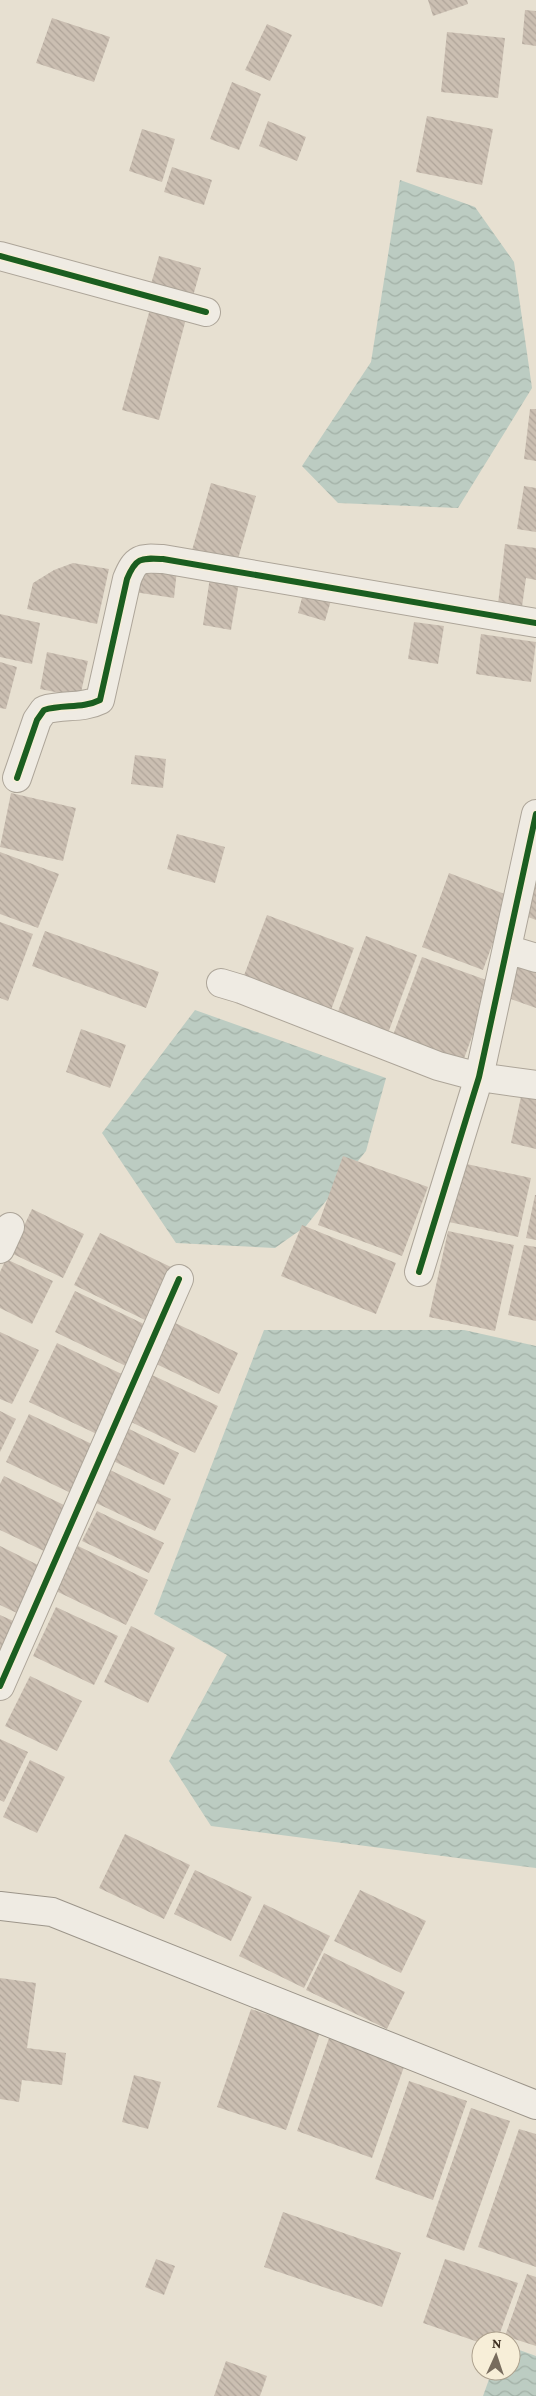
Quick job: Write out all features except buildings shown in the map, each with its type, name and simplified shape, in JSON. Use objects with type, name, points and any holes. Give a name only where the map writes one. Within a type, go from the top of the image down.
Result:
[{"type":"street","points":[[0,256],[206,312]]},
{"type":"street","points":[[17,778],[37,720],[44,710],[58,706],[89,706],[100,700],[105,686],[127,579],[132,565],[142,558],[163,559],[536,623]]},
{"type":"street","points":[[419,1272],[479,1077],[536,814]]},
{"type":"street","points":[[507,949],[536,958]]},
{"type":"street","points":[[221,983],[241,989],[438,1066],[479,1077],[536,1085]]},
{"type":"street","points":[[0,1686],[179,1279]]},
{"type":"street","points":[[0,1906],[52,1912],[536,2105]]},
{"type":"water","points":[[400,180],[475,207],[514,262],[532,388],[458,508],[338,503],[302,466],[371,362]]},
{"type":"water","points":[[195,1010],[386,1078],[366,1151],[306,1226],[275,1248],[176,1243],[102,1133]]},
{"type":"water","points":[[264,1330],[464,1330],[536,1346],[536,1868],[211,1826],[169,1761],[227,1655],[154,1614]]},
{"type":"water","points":[[521,2351],[536,2356],[536,2396],[483,2396],[488,2381],[521,2381]]},
{"type":"cycle path","points":[[0,256],[206,312]]},
{"type":"cycle path","points":[[17,778],[37,720],[44,710],[86,705],[100,700],[127,579],[133,566],[140,560],[163,559],[536,623]]},
{"type":"cycle path","points":[[419,1272],[479,1077],[536,814]]},
{"type":"cycle path","points":[[0,1686],[179,1279]]}]
